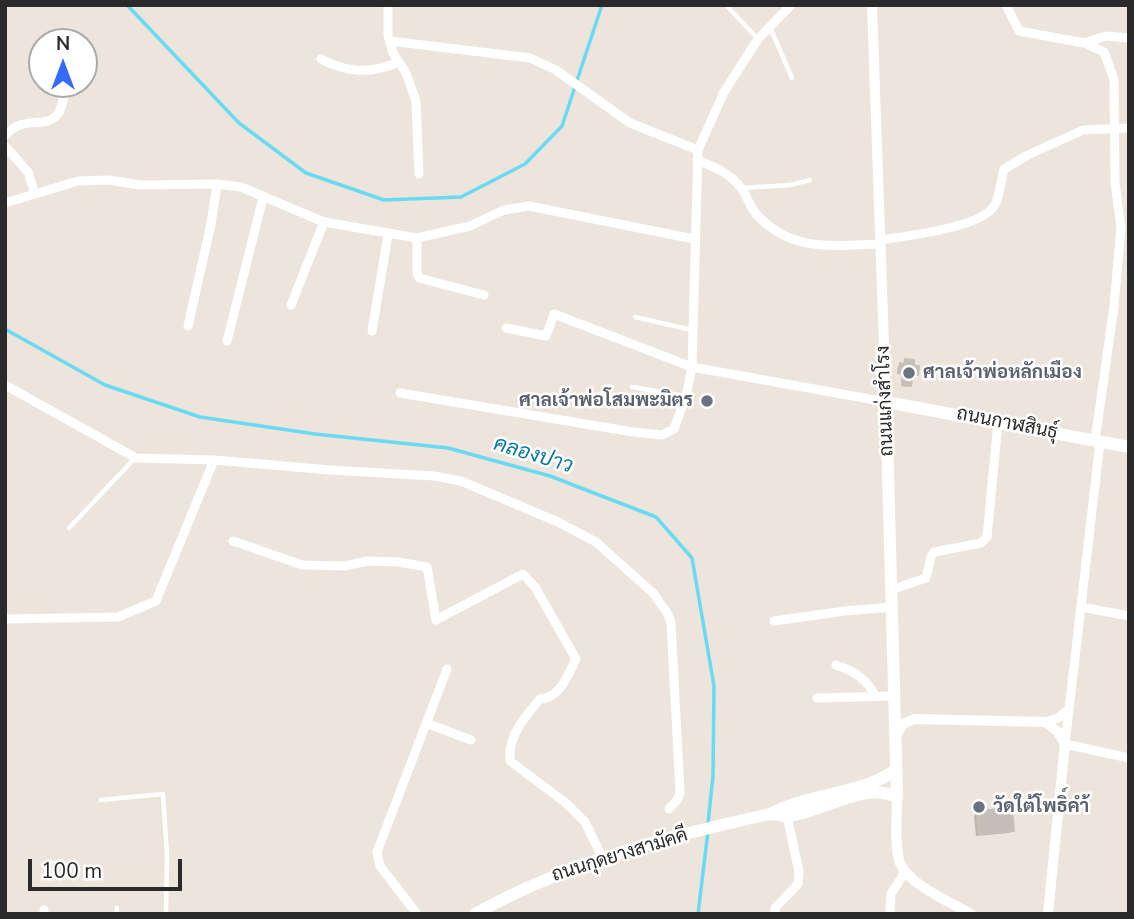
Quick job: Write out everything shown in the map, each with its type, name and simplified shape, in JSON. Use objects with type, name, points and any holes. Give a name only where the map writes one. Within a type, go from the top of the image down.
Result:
[{"type":"main road","name":"ถนนกาฬสินธุ์","points":[[886,402],[1129,447]]},
{"type":"main road","name":"ถนนแก่งสำโรง","points":[[886,402],[897,797]]},
{"type":"main road","name":"ถนนกุดยางสามัคคี","points":[[771,814],[785,806],[869,783],[896,770]]},
{"type":"main road","name":"ถนนกุดยางสามัคคี","points":[[475,914],[568,869],[671,839],[740,820],[771,814],[787,816],[869,793],[890,793],[897,797]]},
{"type":"street","points":[[388,5],[393,53],[406,73],[416,102],[419,174]]},
{"type":"street","points":[[400,393],[662,435],[674,429],[686,396],[692,367],[698,155],[724,92],[758,38],[791,5]]},
{"type":"street","name":"ถนนแก่งสำโรง","points":[[872,5],[886,402]]},
{"type":"street","points":[[1006,5],[1019,31],[1084,43],[1104,52],[1114,79],[1115,183],[1121,227],[1048,914]]},
{"type":"street","points":[[1084,43],[1106,36],[1129,38]]},
{"type":"street","points":[[390,41],[530,58],[556,70],[629,123],[698,155],[726,172],[758,216],[787,239],[814,246],[881,242],[934,232],[981,218],[994,206],[1004,169],[1083,130],[1129,128]]},
{"type":"street","points":[[320,59],[344,69],[359,71],[382,69],[399,62]]},
{"type":"street","points":[[5,136],[18,124],[51,120],[58,115],[62,98]]},
{"type":"street","points":[[5,146],[27,172],[35,194]]},
{"type":"street","points":[[5,203],[79,181],[217,184],[241,187],[324,222],[388,235],[417,238],[470,226],[504,210],[529,206],[694,239]]},
{"type":"street","points":[[188,326],[211,224],[217,184]]},
{"type":"street","points":[[227,341],[263,198]]},
{"type":"street","points":[[291,304],[324,222]]},
{"type":"street","points":[[372,331],[388,235]]},
{"type":"street","points":[[417,238],[419,278],[484,295]]},
{"type":"street","points":[[506,328],[546,336],[554,314],[692,367],[886,402]]},
{"type":"street","points":[[5,385],[136,457],[449,477],[558,522],[596,542],[653,593],[662,603],[671,623],[680,792],[669,810]]},
{"type":"street","points":[[891,590],[926,578],[934,552],[981,543],[987,537],[998,422]]},
{"type":"street","points":[[5,619],[118,617],[156,601],[214,460]]},
{"type":"street","points":[[233,541],[302,565],[345,566],[367,561],[427,567],[436,620],[523,574],[535,587],[576,659],[559,690],[549,699],[540,699],[522,720],[509,747],[510,761],[566,803],[585,822],[603,859]]},
{"type":"street","points":[[774,621],[891,607]]},
{"type":"street","points":[[1081,607],[1129,616]]},
{"type":"street","points":[[836,665],[848,669],[866,681],[875,696]]},
{"type":"street","points":[[417,914],[380,866],[377,852],[447,669]]},
{"type":"street","points":[[817,698],[875,696],[894,699],[904,713],[914,719]]},
{"type":"street","points":[[895,738],[903,724],[914,719],[1046,722],[1058,718],[1069,709]]},
{"type":"street","points":[[1046,722],[1058,732],[1065,744],[1129,758]]},
{"type":"street","points":[[426,723],[471,740]]},
{"type":"street","points":[[897,797],[899,857],[905,872],[918,883],[971,914]]},
{"type":"street","points":[[775,914],[775,908],[798,884],[799,873],[787,816]]},
{"type":"street","points":[[890,914],[891,894],[905,872]]},
{"type":"lane","points":[[726,5],[758,38]]},
{"type":"lane","points":[[769,26],[792,78]]},
{"type":"lane","points":[[740,188],[790,185],[810,180]]},
{"type":"lane","points":[[635,317],[693,331]]},
{"type":"lane","points":[[632,387],[686,396]]},
{"type":"lane","points":[[69,528],[136,457]]},
{"type":"lane","points":[[101,800],[163,794],[167,854],[166,914]]},
{"type":"building","name":"ศาลเจ้าพ่อหลักเมือง","points":[[905,359],[914,360],[914,366],[919,366],[918,375],[913,374],[911,386],[902,385],[903,373],[898,372],[900,363],[904,364]]},
{"type":"building","name":"วัดใต้โพธิ์คำ้","points":[[1012,808],[1014,831],[979,834],[977,811]]},
{"type":"waterway","name":"คลองปาว","points":[[127,5],[239,123],[306,173],[384,200],[461,197],[525,164],[562,126],[602,5]]},
{"type":"waterway","name":"คลองปาว","points":[[5,329],[105,385],[200,417],[315,434],[448,448],[550,476],[656,517],[692,558],[714,686],[713,776],[708,823]]},
{"type":"waterway","name":"คลองปาว","points":[[698,914],[708,831]]},
{"type":"place","name":"ศาลเจ้าพ่อหลักเมือง","points":[[909,373]]},
{"type":"place","name":"ศาลเจ้าพ่อโสมพะมิตร","points":[[707,401]]},
{"type":"place","name":"วัดใต้โพธิ์คำ้","points":[[979,807]]}]
